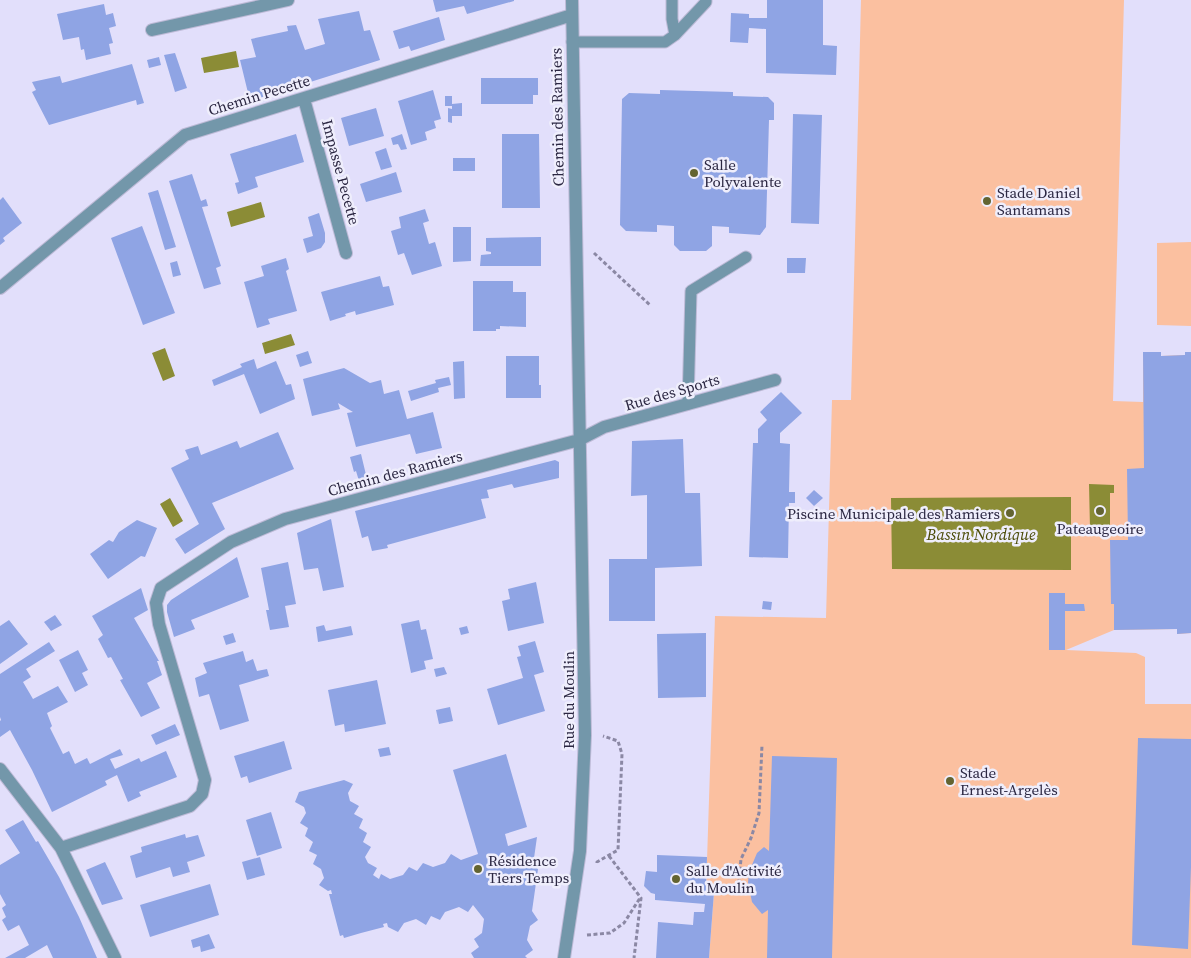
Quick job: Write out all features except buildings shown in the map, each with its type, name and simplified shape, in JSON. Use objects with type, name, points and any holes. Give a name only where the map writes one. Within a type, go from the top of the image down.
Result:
[{"type":"street","points":[[152,30],[288,0]]},
{"type":"street","name":"Chemin des Ramiers","points":[[62,848],[190,806],[202,794],[205,780],[159,624],[156,603],[161,588],[231,542],[285,519],[579,440],[572,0]]},
{"type":"street","name":"Chemin Pecette","points":[[0,288],[185,135],[572,15]]},
{"type":"street","name":"Impasse Pecette","points":[[304,99],[346,253]]},
{"type":"street","name":"Rue des Sports","points":[[579,440],[604,428],[775,380]]},
{"type":"street","name":"Rue du Moulin","points":[[564,958],[580,851],[585,735],[579,440]]},
{"type":"street","points":[[0,769],[62,848],[115,958]]},
{"type":"lane","points":[[672,0],[672,19],[675,35]]},
{"type":"lane","points":[[572,42],[665,42],[675,35],[706,0]]},
{"type":"lane","points":[[688,404],[692,291],[746,257]]},
{"type":"path","points":[[576,235],[651,306]]},
{"type":"path","points":[[585,735],[598,735],[618,741],[622,754],[618,850],[597,862],[596,871]]},
{"type":"path","points":[[738,890],[741,860],[760,813],[762,745]]},
{"type":"path","points":[[609,856],[640,898],[634,958]]},
{"type":"path","points":[[587,935],[610,933],[624,923],[640,898]]},
{"type":"path","points":[[586,943],[589,926]]},
{"type":"shaded area","points":[[861,0],[1124,0],[1113,401],[1143,402],[1143,352],[1161,352],[1161,356],[1185,355],[1185,352],[1191,352],[1191,633],[1177,634],[1177,629],[1114,630],[1066,650],[1136,653],[1145,657],[1145,704],[1191,704],[1191,958],[709,958],[714,892],[706,891],[715,616],[826,618],[832,400],[851,400]]},
{"type":"shaded area","points":[[1191,242],[1191,326],[1157,325],[1157,243]]},
{"type":"water","points":[[236,51],[239,67],[204,73],[201,58]]},
{"type":"water","points":[[261,202],[265,217],[231,227],[227,212]]},
{"type":"water","points":[[291,334],[295,345],[265,354],[262,343]]},
{"type":"water","points":[[165,348],[175,376],[163,381],[152,353]]},
{"type":"water","name":"Pateaugeoire","points":[[1089,484],[1114,485],[1114,493],[1110,493],[1110,529],[1090,529]]},
{"type":"water","name":"Bassin Nordique","points":[[1071,497],[1071,570],[892,569],[891,498]]},
{"type":"water","points":[[170,498],[183,521],[173,527],[160,504]]},
{"type":"place","name":"Salle Polyvalente","points":[[694,173]]},
{"type":"place","name":"Stade Daniel Santamans","points":[[987,201]]},
{"type":"place","name":"Pateaugeoire","points":[[1100,511]]},
{"type":"place","name":"Piscine Municipale des Ramiers","points":[[1010,513]]},
{"type":"place","name":"Stade Ernest-Argelès","points":[[950,781]]},
{"type":"place","name":"Résidence Tiers Temps","points":[[478,869]]},
{"type":"place","name":"Salle d'Activité du Moulin","points":[[676,879]]}]
